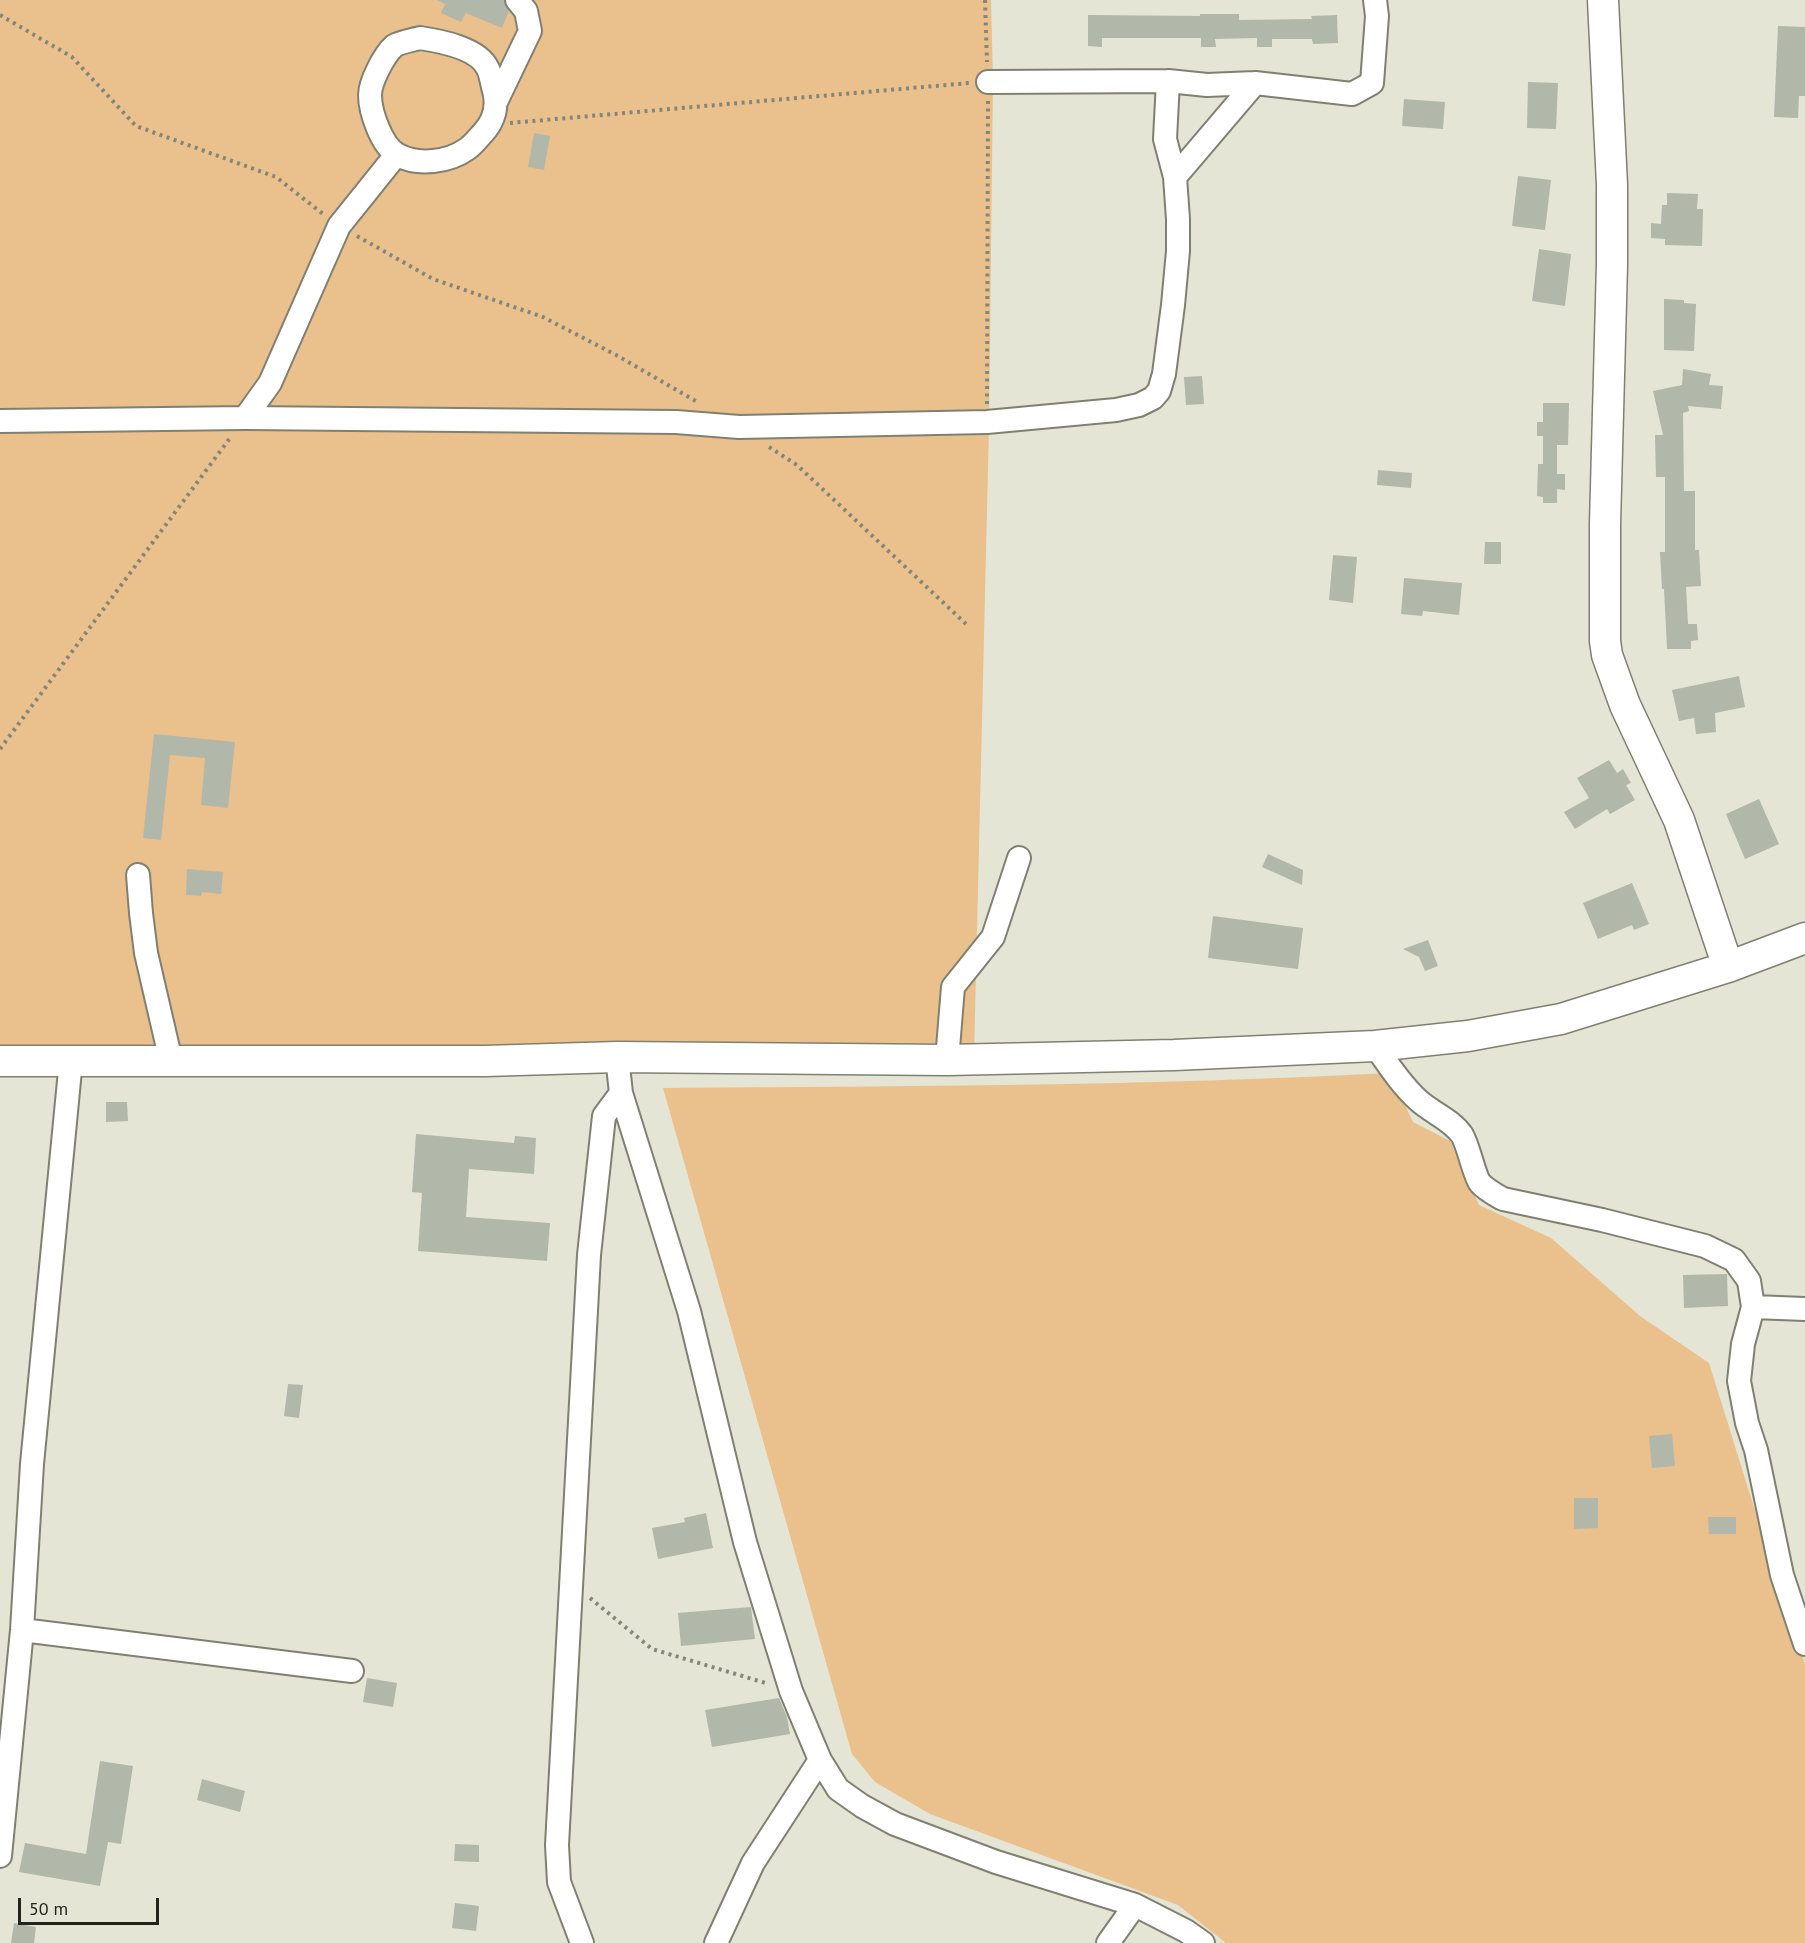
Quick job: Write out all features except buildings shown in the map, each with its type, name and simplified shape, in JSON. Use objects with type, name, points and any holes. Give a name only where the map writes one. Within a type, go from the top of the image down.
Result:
[{"type":"main road","points":[[1603,0],[1612,185],[1605,641],[1607,655],[1625,705],[1679,820],[1728,967]]},
{"type":"main road","points":[[0,1061],[485,1060],[617,1057],[947,1060],[1174,1055],[1374,1046],[1468,1036],[1561,1019],[1728,967],[1805,938]]},
{"type":"street","points":[[496,102],[488,67],[473,54],[452,43],[420,38],[395,45],[379,67],[370,93],[374,117],[383,140],[396,154],[415,161],[439,160],[454,157],[468,149],[490,125],[496,102],[530,31],[526,11],[517,0]]},
{"type":"street","points":[[988,82],[1168,81],[1207,85],[1255,83],[1352,94],[1372,83],[1377,16],[1375,0]]},
{"type":"street","points":[[0,421],[245,418],[676,422],[739,427],[987,422],[1116,410],[1139,405],[1153,398],[1159,391],[1164,374],[1177,262],[1178,219],[1175,177],[1166,139],[1168,81]]},
{"type":"street","points":[[1175,177],[1255,83]]},
{"type":"street","points":[[245,418],[270,383],[339,226],[396,154]]},
{"type":"street","points":[[947,1060],[953,987],[993,937],[1019,858]]},
{"type":"street","points":[[138,875],[146,953],[171,1061]]},
{"type":"street","points":[[1374,1046],[1413,1096],[1440,1114],[1461,1134],[1479,1182],[1503,1199],[1602,1220],[1705,1246],[1734,1260],[1749,1281],[1753,1307],[1743,1344],[1739,1381],[1782,1575],[1805,1644]]},
{"type":"street","points":[[617,1057],[621,1093],[689,1311],[745,1542],[791,1691],[820,1760],[838,1789],[862,1806],[895,1824],[996,1862],[1135,1905],[1170,1922],[1203,1943]]},
{"type":"street","points":[[0,1856],[22,1630],[32,1464],[71,1060]]},
{"type":"street","points":[[582,1943],[559,1882],[557,1845],[588,1255],[604,1116],[621,1093]]},
{"type":"street","points":[[1753,1307],[1805,1309]]},
{"type":"street","points":[[22,1630],[352,1671]]},
{"type":"street","points":[[716,1943],[753,1863],[820,1760]]},
{"type":"street","points":[[1108,1943],[1135,1905]]},
{"type":"path","points":[[985,0],[988,82],[987,422]]},
{"type":"path","points":[[0,15],[72,57],[136,126],[276,177],[339,226],[433,279],[543,317],[618,356],[709,409]]},
{"type":"path","points":[[490,125],[988,82]]},
{"type":"path","points":[[0,749],[245,418]]},
{"type":"path","points":[[739,427],[797,465],[966,624]]},
{"type":"path","points":[[589,1597],[652,1649],[791,1691]]},
{"type":"shaded area","points":[[0,0],[991,0],[993,80],[989,426],[974,1057],[0,1058]]},
{"type":"shaded area","points":[[1390,1073],[1413,1122],[1450,1141],[1479,1205],[1551,1238],[1640,1316],[1709,1363],[1805,1664],[1805,1943],[1226,1943],[1178,1905],[930,1814],[875,1782],[852,1754],[663,1088],[1117,1083]]}]
